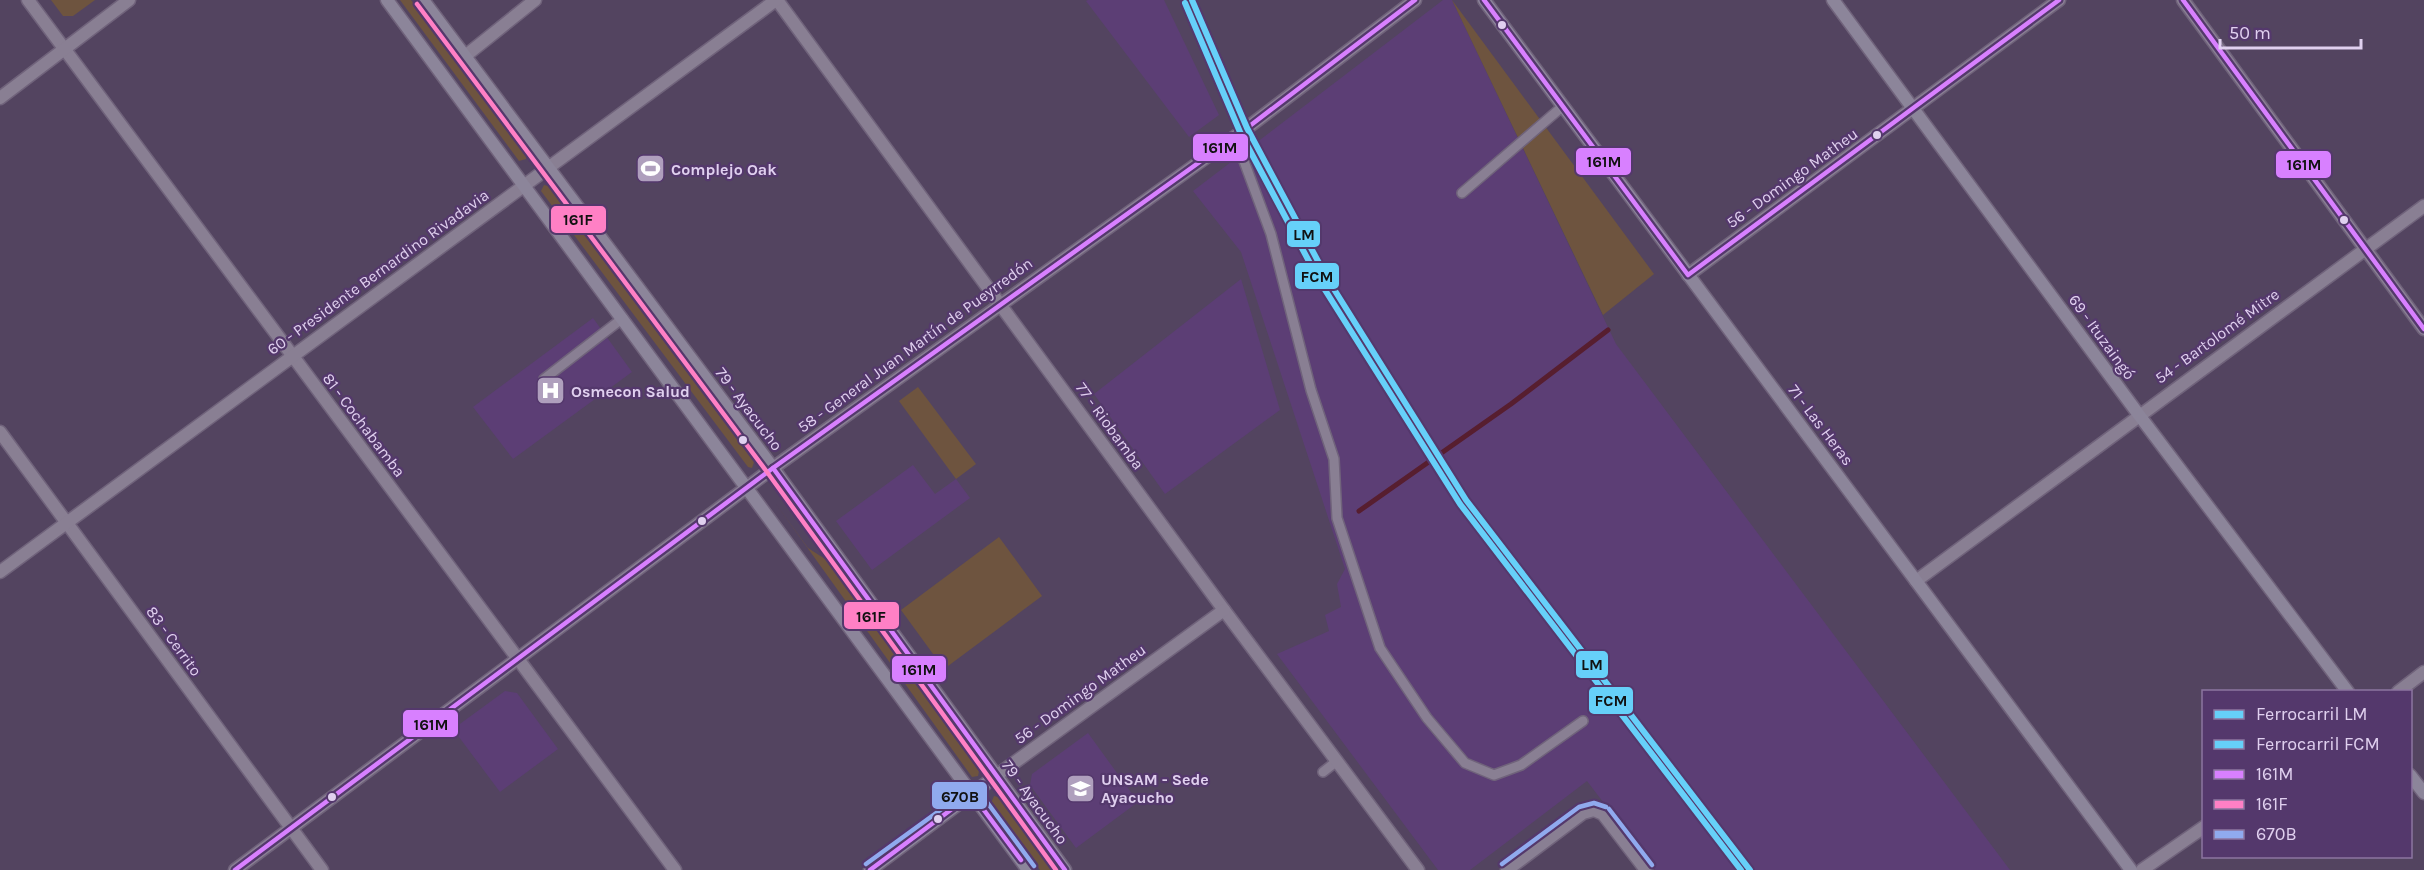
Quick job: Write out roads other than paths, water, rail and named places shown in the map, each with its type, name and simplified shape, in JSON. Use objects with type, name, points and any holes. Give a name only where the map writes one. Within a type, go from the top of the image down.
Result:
[{"type":"main road","points":[[387,0],[1028,870]]},
{"type":"main road","name":"79 - Ayacucho","points":[[423,0],[773,468],[1065,870]]},
{"type":"main road","name":"71 - Las Heras","points":[[1484,0],[2131,870]]},
{"type":"main road","name":"69 - Ituzaingó","points":[[1833,0],[2139,415],[2346,690]]},
{"type":"main road","name":"56 - Domingo Matheu","points":[[870,870],[996,776]]},
{"type":"main road","points":[[2412,778],[2424,793]]},
{"type":"street","name":"81 - Cochabamba","points":[[28,0],[675,870]]},
{"type":"street","points":[[0,98],[129,0]]},
{"type":"street","points":[[464,57],[535,0]]},
{"type":"street","name":"60 - Presidente Bernardino Rivadavia","points":[[0,572],[777,0]]},
{"type":"street","name":"77 - Riobamba","points":[[777,0],[1224,610],[1418,870]]},
{"type":"street","name":"58 - General Juan Martín de Pueyrredón","points":[[235,870],[773,468],[1235,137],[1414,0]]},
{"type":"street","name":"56 - Domingo Matheu","points":[[1688,275],[2059,0]]},
{"type":"street","points":[[2183,0],[2424,329]]},
{"type":"street","name":"54 - Bartolomé Mitre","points":[[1916,581],[2424,206]]},
{"type":"street","name":"83 - Cerrito","points":[[0,432],[322,870]]},
{"type":"street","name":"56 - Domingo Matheu","points":[[996,776],[1224,610]]},
{"type":"street","points":[[2401,690],[2424,672]]},
{"type":"street","points":[[1507,870],[1583,813],[1594,810],[1603,814],[1646,870]]},
{"type":"street","points":[[2142,870],[2202,828]]},
{"type":"lane","points":[[1462,193],[1563,106]]},
{"type":"lane","points":[[1235,137],[1271,234],[1311,390],[1334,459],[1337,518],[1380,648],[1427,718],[1464,763],[1494,775],[1521,765],[1583,721]]},
{"type":"lane","points":[[544,378],[623,318]]},
{"type":"lane","points":[[1323,772],[1337,761]]},
{"type":"waterway","points":[[1359,511],[1511,404],[1608,330]]},
{"type":"rail line","name":"LM","points":[[1192,0],[1247,128],[1327,278],[1466,500],[1750,870]]},
{"type":"rail line","name":"FCM","points":[[1185,3],[1240,132],[1320,282],[1460,504],[1741,870]]},
{"type":"place","name":"Complejo Oak","points":[[650,169]]},
{"type":"place","name":"Osmecon Salud","points":[[550,391]]},
{"type":"place","name":"UNSAM - Sede Ayacucho","points":[[1080,788]]}]
